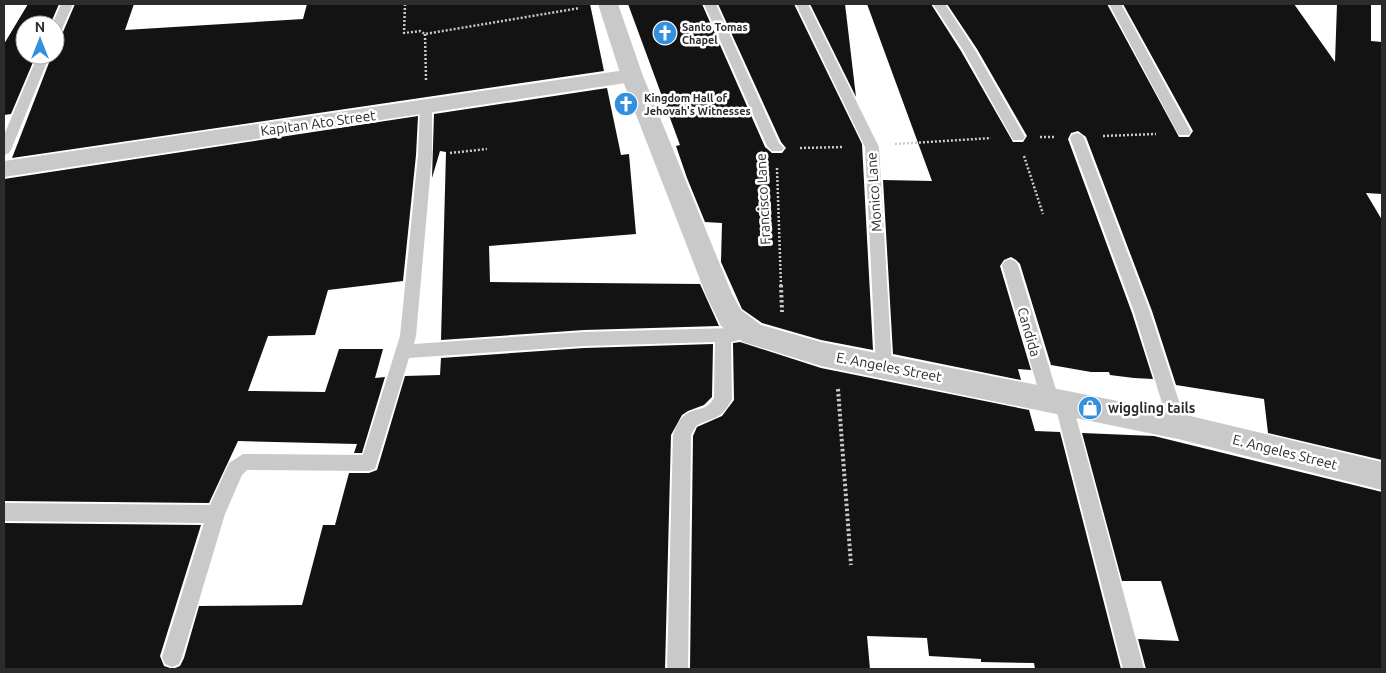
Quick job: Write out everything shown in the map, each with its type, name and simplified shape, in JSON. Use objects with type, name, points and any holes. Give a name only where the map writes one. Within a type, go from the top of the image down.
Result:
[{"type":"street","name":"E. Angeles Street","points":[[597,5],[632,76],[719,295],[731,318],[753,334],[835,356],[1178,426],[1382,476]]},
{"type":"street","name":"Kapitan Ato Street","points":[[4,169],[632,76]]},
{"type":"lane","name":"Francisco Lane","points":[[710,4],[774,146],[777,148]]},
{"type":"lane","name":"Monico Lane","points":[[802,4],[872,146],[884,366]]},
{"type":"lane","points":[[939,4],[969,50],[1018,136]]},
{"type":"lane","points":[[1115,4],[1184,132]]},
{"type":"lane","points":[[4,150],[40,65]]},
{"type":"lane","points":[[172,657],[216,514],[234,469],[243,462],[369,463],[408,336],[426,155],[426,106]]},
{"type":"lane","points":[[1077,138],[1142,312],[1178,426]]},
{"type":"lane","name":"Candida","points":[[1010,265],[1056,400],[1134,669]]},
{"type":"lane","points":[[403,352],[584,339],[753,334]]},
{"type":"lane","points":[[678,669],[682,434],[684,425],[690,418],[716,412],[723,399],[723,336]]},
{"type":"lane","points":[[4,512],[216,514]]},
{"type":"path","points":[[405,4],[404,33],[420,31],[425,34],[597,5]]},
{"type":"path","points":[[425,34],[426,106]]},
{"type":"path","points":[[777,148],[872,146],[1018,136],[1077,138],[1184,132]]},
{"type":"path","points":[[1018,136],[1043,214]]},
{"type":"path","name":"Francisco Lane","points":[[777,148],[782,318]]},
{"type":"path","points":[[426,155],[487,149]]},
{"type":"path","points":[[835,356],[851,565]]},
{"type":"building","points":[[28,4],[59,4],[54,15],[21,15]]},
{"type":"building","points":[[75,4],[134,4],[125,30],[303,19],[307,4],[590,4],[604,71],[12,158],[48,65],[65,65],[65,27]]},
{"type":"building","points":[[628,4],[702,4],[765,147],[772,153],[782,153],[786,148],[781,142],[718,4],[794,4],[862,144],[873,350],[821,340],[762,323],[742,309],[721,262],[722,223],[705,222],[687,178],[676,146],[680,145]]},
{"type":"building","points":[[810,4],[845,4],[856,97]]},
{"type":"building","points":[[867,4],[931,4],[961,51],[1013,142],[1023,142],[1027,136],[977,49],[947,4],[1107,4],[1179,137],[1189,137],[1193,131],[1123,4],[1294,4],[1335,62],[1337,4],[1371,4],[1371,41],[1382,42],[1382,194],[1366,193],[1382,220],[1382,460],[1268,433],[1264,399],[1176,385],[1152,311],[1086,137],[1078,131],[1071,133],[1068,139],[1132,313],[1153,379],[1110,375],[1109,372],[1091,372],[1051,365],[1020,264],[1011,257],[1004,260],[1000,266],[1031,370],[1018,369],[1021,380],[893,354],[883,180],[932,181]]},
{"type":"building","points":[[15,26],[15,65],[32,65],[11,114],[4,115],[4,44]]},
{"type":"building","points":[[607,88],[621,155],[629,154],[636,234],[489,246],[490,282],[700,284],[719,326],[584,330],[441,340],[446,152],[440,151],[432,178],[434,114]]},
{"type":"building","points":[[418,116],[416,155],[403,281],[328,290],[315,335],[268,336],[248,391],[325,392],[339,349],[383,349],[375,378],[385,377],[362,453],[354,453],[357,444],[238,441],[209,503],[4,501],[4,179]]},
{"type":"building","points":[[740,342],[821,368],[1029,410],[1035,431],[1060,432],[1121,669],[1035,669],[1034,663],[981,662],[981,659],[929,656],[927,638],[867,636],[870,669],[690,669],[693,436],[697,427],[722,416],[734,400],[733,343]]},
{"type":"building","points":[[713,344],[712,397],[704,405],[682,415],[671,435],[665,669],[173,669],[180,666],[184,658],[199,606],[302,605],[323,525],[335,525],[349,473],[369,473],[377,470],[405,376],[440,375],[441,358],[584,348]]},
{"type":"building","points":[[1082,433],[1154,436],[1382,492],[1382,669],[1146,669],[1138,639],[1179,641],[1161,581],[1122,581]]},
{"type":"building","points":[[4,523],[201,525],[160,656],[164,666],[173,669],[4,669]]},
{"type":"place","name":"Santo Tomas Chapel","points":[[665,33]]},
{"type":"place","name":"Kingdom Hall of Jehovah's Witnesses","points":[[626,104]]},
{"type":"place","name":"wiggling tails","points":[[1090,408]]}]
